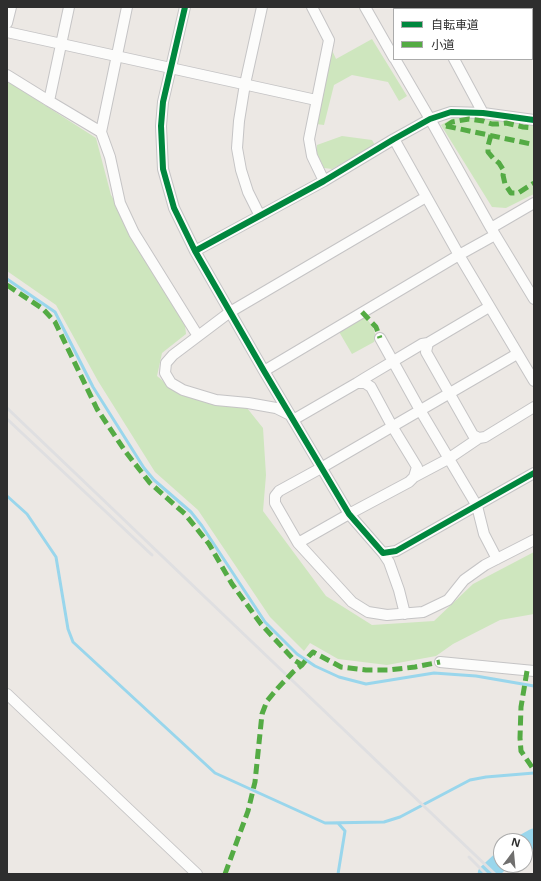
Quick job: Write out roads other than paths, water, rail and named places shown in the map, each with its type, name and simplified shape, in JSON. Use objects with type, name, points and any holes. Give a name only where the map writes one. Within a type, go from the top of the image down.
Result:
[{"type":"street","points":[[7,23],[11,7]]},
{"type":"street","points":[[49,101],[69,7]]},
{"type":"street","points":[[127,7],[101,132],[110,157],[120,203],[134,233],[198,336]]},
{"type":"street","points":[[185,7],[163,102],[161,126],[163,169],[174,208],[195,251],[348,514],[389,562],[399,590],[405,614]]},
{"type":"street","points":[[260,216],[248,192],[241,170],[237,148],[239,121],[262,7]]},
{"type":"street","points":[[312,7],[329,40],[309,139],[312,156],[324,181]]},
{"type":"street","points":[[364,7],[393,56]]},
{"type":"street","points":[[7,32],[316,100]]},
{"type":"street","points":[[395,60],[493,231],[534,299]]},
{"type":"street","points":[[455,60],[483,113]]},
{"type":"street","points":[[7,75],[101,132]]},
{"type":"street","points":[[195,251],[324,181],[430,119],[451,112],[483,113],[534,120]]},
{"type":"street","points":[[394,139],[489,307],[534,381]]},
{"type":"street","points":[[291,418],[276,408],[248,403],[216,400],[183,390],[171,383],[165,373],[166,363],[173,355],[230,312],[426,197]]},
{"type":"street","points":[[264,371],[459,255],[534,203]]},
{"type":"street","points":[[291,418],[357,383],[422,344],[428,343],[489,307]]},
{"type":"street","points":[[380,338],[448,459],[477,506],[484,534],[497,559]]},
{"type":"street","points":[[428,343],[426,352],[473,435],[478,438]]},
{"type":"street","points":[[517,354],[279,491],[275,496],[274,503],[298,543],[352,602],[368,612],[387,615],[423,612],[448,600],[464,580],[485,565],[534,540]]},
{"type":"street","points":[[357,383],[365,383],[371,387],[392,426],[417,467],[414,477]]},
{"type":"street","points":[[298,543],[348,514],[409,482],[414,477],[448,459],[478,438],[485,437],[534,407]]},
{"type":"street","points":[[382,553],[396,551],[534,473]]},
{"type":"street","points":[[440,662],[534,671]]},
{"type":"street","points":[[7,694],[197,874]]},
{"type":"waterway","points":[[7,279],[55,312],[93,387],[144,468],[154,480],[191,512],[202,526],[265,622],[297,654],[315,666],[339,677],[366,684],[434,673],[476,676],[534,686]]},
{"type":"waterway","points":[[7,496],[27,514],[56,557],[68,629],[73,642],[215,773],[325,823],[384,822],[400,817],[470,780],[486,777],[534,773]]},
{"type":"waterway","points":[[338,823],[345,831],[338,874]]},
{"type":"waterway","points":[[487,874],[493,868]]},
{"type":"railway","points":[[7,408],[495,874]]},
{"type":"railway","points":[[7,419],[152,555]]},
{"type":"railway","points":[[469,857],[486,874]]}]
